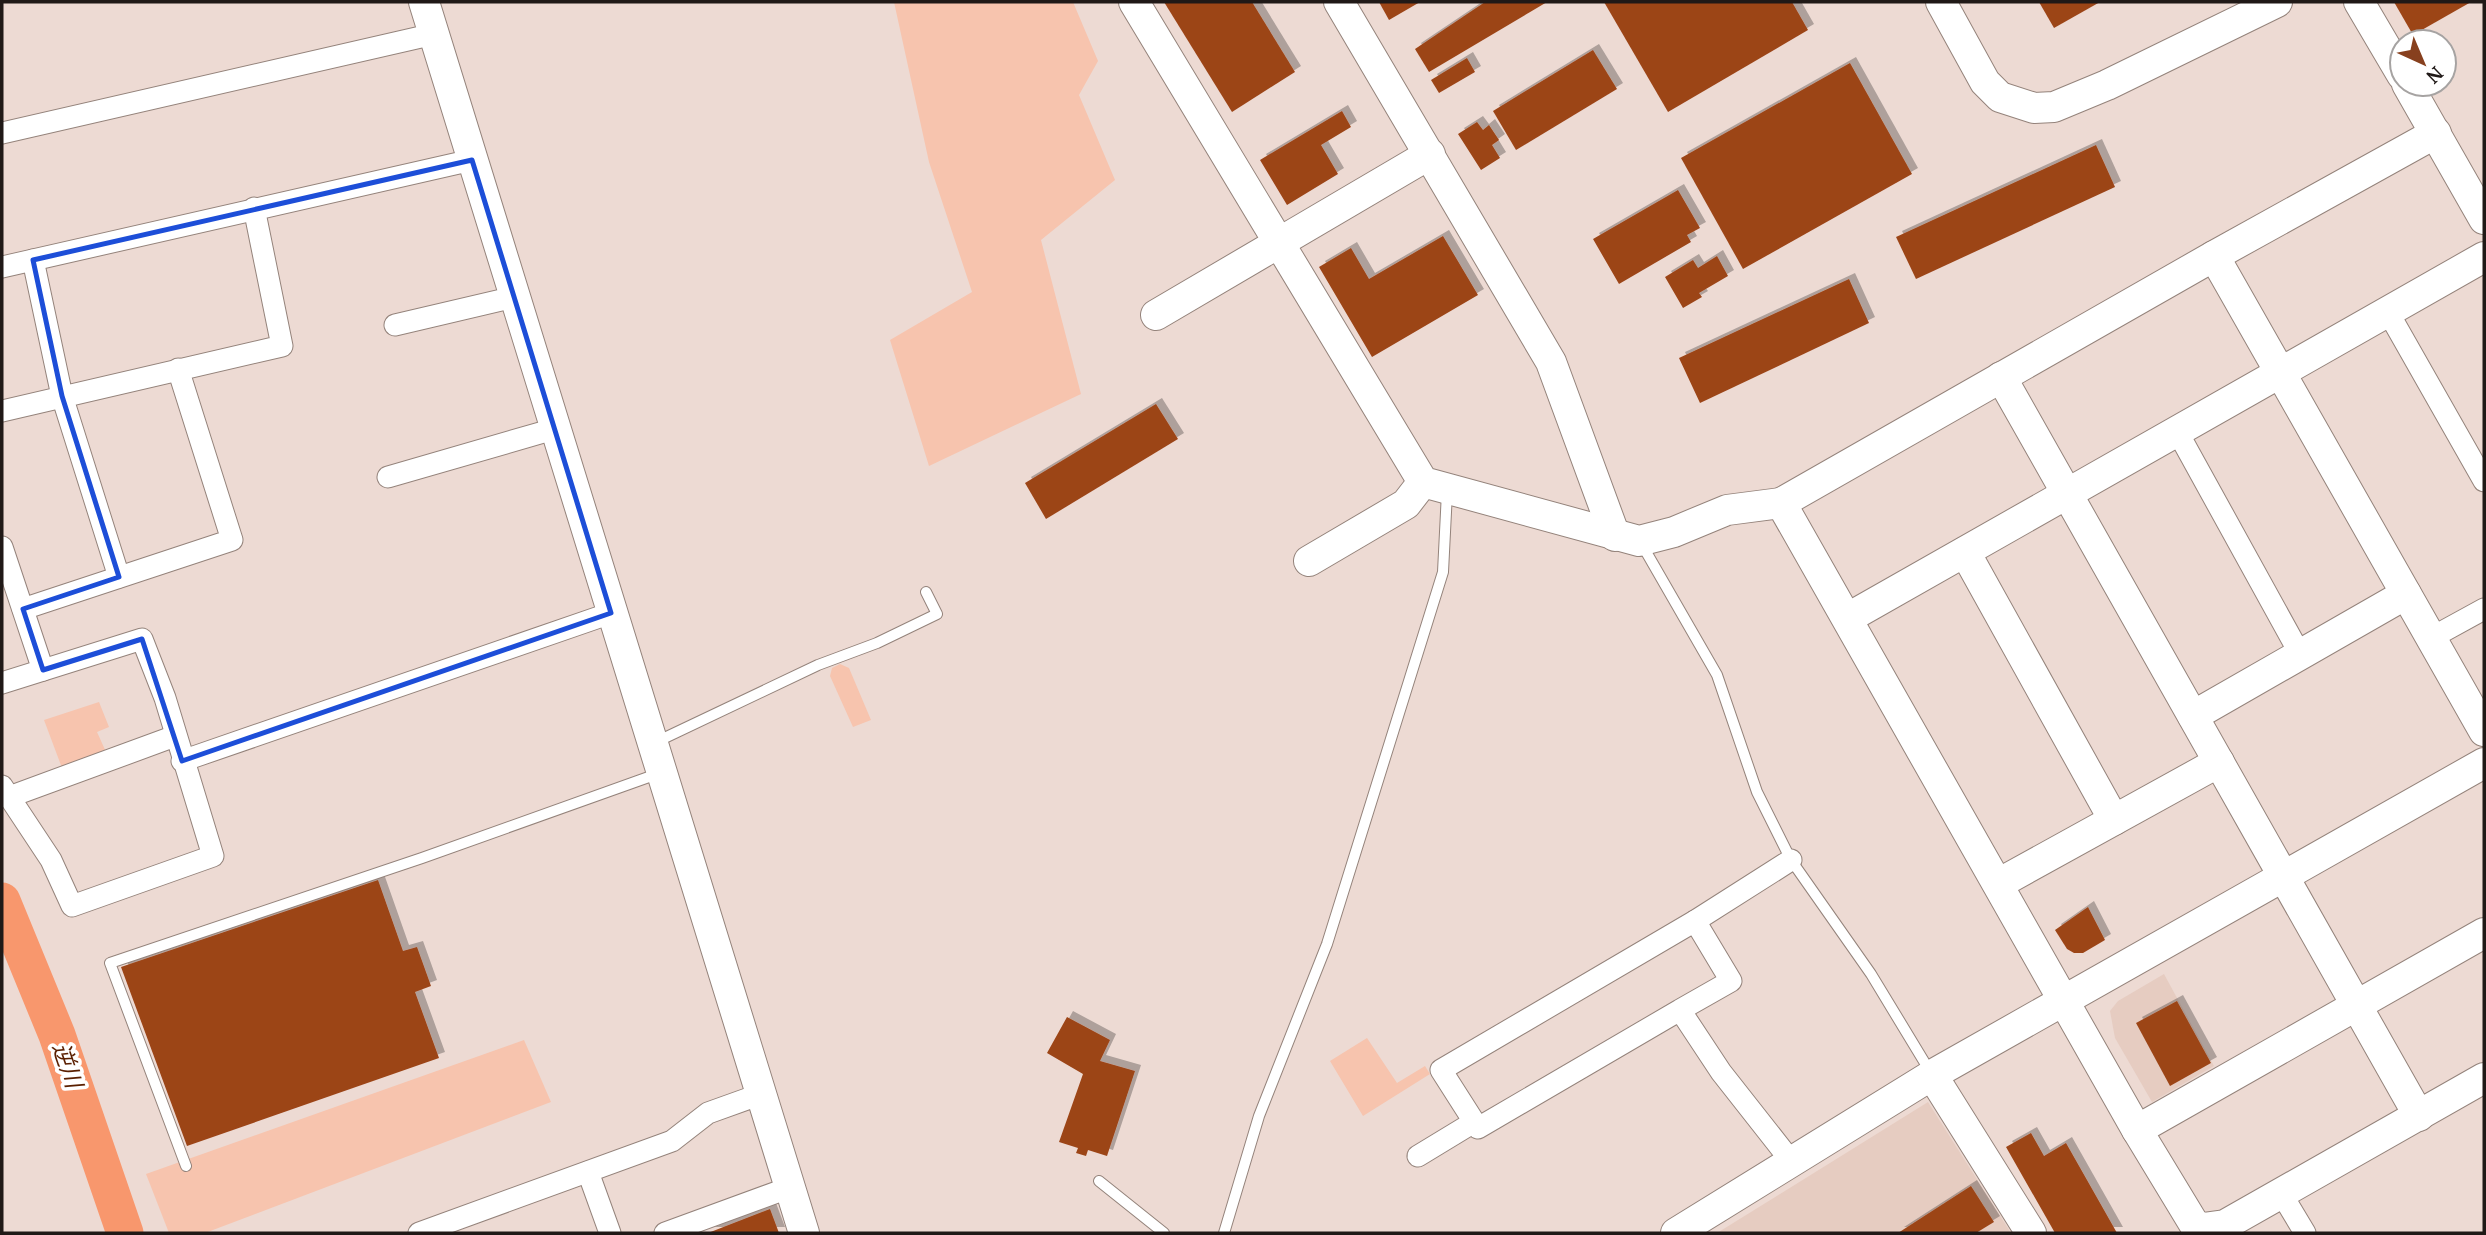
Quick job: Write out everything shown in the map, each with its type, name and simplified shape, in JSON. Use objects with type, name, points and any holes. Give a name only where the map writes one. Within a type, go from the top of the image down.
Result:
[{"type":"street","points":[[424,2],[804,1233]]},
{"type":"street","points":[[1134,2],[1278,243],[1435,486],[1627,538],[1674,532],[1727,510],[1781,503],[2214,256],[2436,134]]},
{"type":"street","points":[[1339,2],[1551,362],[1627,538]]},
{"type":"street","points":[[1941,2],[1985,82],[2000,97],[2034,108],[2054,107],[2108,85],[2277,2]]},
{"type":"street","points":[[2359,2],[2388,51]]},
{"type":"street","points":[[2,132],[434,34]]},
{"type":"street","points":[[2415,98],[2484,219]]},
{"type":"street","points":[[1156,315],[1430,154]]},
{"type":"street","points":[[2,267],[472,159]]},
{"type":"street","points":[[2,411],[282,346],[254,208]]},
{"type":"street","points":[[2214,256],[2484,731]]},
{"type":"street","points":[[1848,618],[2484,257]]},
{"type":"street","points":[[33,260],[62,396],[120,577]]},
{"type":"street","points":[[395,325],[514,297]]},
{"type":"street","points":[[2388,312],[2484,481]]},
{"type":"street","points":[[23,609],[232,540],[178,369]]},
{"type":"street","points":[[2001,377],[2418,1115]]},
{"type":"street","points":[[388,477],[554,429]]},
{"type":"street","points":[[2177,431],[2301,654]]},
{"type":"street","points":[[1310,561],[1435,486]]},
{"type":"street","points":[[1781,503],[2188,1217],[2203,1228],[2225,1225],[2484,1078]]},
{"type":"street","points":[[2,547],[43,670]]},
{"type":"street","points":[[1965,552],[2114,820]]},
{"type":"street","points":[[2193,716],[2406,594]]},
{"type":"street","points":[[2431,638],[2484,609]]},
{"type":"street","points":[[182,761],[611,613]]},
{"type":"street","points":[[2,682],[142,639],[175,736],[213,856],[72,906],[51,860],[5,792],[175,736]]},
{"type":"street","points":[[1998,884],[2219,762]]},
{"type":"street","points":[[1676,1233],[1791,1161],[2064,999],[2484,763]]},
{"type":"street","points":[[1695,921],[1731,981],[1478,1128],[1441,1070],[1695,921],[1791,860]]},
{"type":"street","points":[[2137,1130],[2484,933]]},
{"type":"street","points":[[1680,1010],[1721,1072],[1791,1161]]},
{"type":"street","points":[[1932,1076],[2031,1233]]},
{"type":"street","points":[[419,1233],[672,1141],[708,1113],[761,1094]]},
{"type":"street","points":[[1418,1156],[1474,1122]]},
{"type":"street","points":[[588,1172],[610,1233]]},
{"type":"street","points":[[665,1233],[790,1187]]},
{"type":"street","points":[[2281,1193],[2305,1233]]},
{"type":"lane","points":[[1224,1233],[1259,1116],[1327,944],[1443,572],[1435,486]]},
{"type":"lane","points":[[1627,538],[1717,675],[1757,792],[1791,860],[1871,974],[1921,1052],[1932,1076]]},
{"type":"lane","points":[[651,744],[937,614],[926,593]]},
{"type":"lane","points":[[186,1166],[110,963],[422,859],[660,773]]},
{"type":"lane","points":[[1099,1181],[1164,1233]]},
{"type":"highlighted area","points":[[472,160],[611,613],[182,761],[142,639],[43,670],[23,609],[119,577],[62,396],[33,260]]},
{"type":"shaded area","points":[[894,2],[1073,2],[1098,61],[1079,95],[1115,180],[1041,240],[1081,394],[929,466],[890,340],[972,292],[929,162]]},
{"type":"shaded area","points":[[840,664],[849,668],[871,720],[853,727],[830,676],[832,668]]},
{"type":"shaded area","points":[[99,702],[109,727],[97,732],[106,752],[62,768],[44,720]]},
{"type":"shaded area","points":[[2164,974],[2214,1066],[2152,1102],[2115,1038],[2110,1011],[2118,1001]]},
{"type":"shaded area","points":[[1367,1038],[1397,1083],[1425,1066],[1430,1074],[1363,1116],[1330,1061]]},
{"type":"shaded area","points":[[524,1040],[551,1102],[205,1233],[169,1233],[146,1174]]},
{"type":"shaded area","points":[[1928,1102],[2011,1233],[1717,1233]]},
{"type":"building","points":[[1164,2],[1252,2],[1295,72],[1232,112]]},
{"type":"building","points":[[1379,2],[1420,2],[1389,20]]},
{"type":"building","points":[[1485,2],[1547,2],[1429,72],[1415,49]]},
{"type":"building","points":[[1604,2],[1792,2],[1808,30],[1668,112]]},
{"type":"building","points":[[2039,2],[2100,2],[2054,28]]},
{"type":"building","points":[[2394,2],[2471,2],[2425,28],[2409,28]]},
{"type":"building","points":[[1593,50],[1617,89],[1516,150],[1493,111]]},
{"type":"building","points":[[1467,58],[1475,72],[1439,93],[1431,80]]},
{"type":"building","points":[[1850,63],[1912,174],[1743,269],[1681,158]]},
{"type":"building","points":[[1342,111],[1351,127],[1321,145],[1338,174],[1287,205],[1260,160]]},
{"type":"building","points":[[1477,122],[1483,130],[1489,125],[1499,140],[1492,145],[1500,158],[1481,170],[1458,134]]},
{"type":"building","points":[[2096,145],[2115,187],[1916,279],[1896,237]]},
{"type":"building","points":[[1678,190],[1700,228],[1687,235],[1691,242],[1619,284],[1593,239]]},
{"type":"building","points":[[1443,236],[1478,295],[1372,357],[1319,267],[1351,248],[1369,279]]},
{"type":"building","points":[[1717,256],[1728,276],[1699,293],[1702,297],[1683,308],[1665,277],[1693,260],[1698,268]]},
{"type":"building","points":[[1849,279],[1869,323],[1700,403],[1679,358]]},
{"type":"building","points":[[1156,404],[1178,439],[1046,519],[1025,483]]},
{"type":"building","points":[[378,880],[403,951],[417,947],[431,986],[415,992],[439,1058],[187,1146],[121,967]]},
{"type":"building","points":[[2088,907],[2105,940],[2083,953],[2074,953],[2067,949],[2055,930]]},
{"type":"building","points":[[2177,1001],[2211,1063],[2170,1086],[2136,1023]]},
{"type":"building","points":[[1067,1017],[1110,1040],[1100,1061],[1135,1071],[1107,1156],[1088,1150],[1086,1156],[1076,1153],[1078,1148],[1059,1142],[1083,1074],[1047,1053]]},
{"type":"building","points":[[2031,1133],[2044,1156],[2066,1143],[2117,1233],[2055,1233],[2006,1147]]},
{"type":"building","points":[[1971,1186],[1994,1222],[1976,1233],[1898,1233]]},
{"type":"building","points":[[770,1209],[779,1233],[708,1233]]},
{"type":"waterway","name":"逆川","points":[[2,901],[57,1035],[125,1233]]}]
